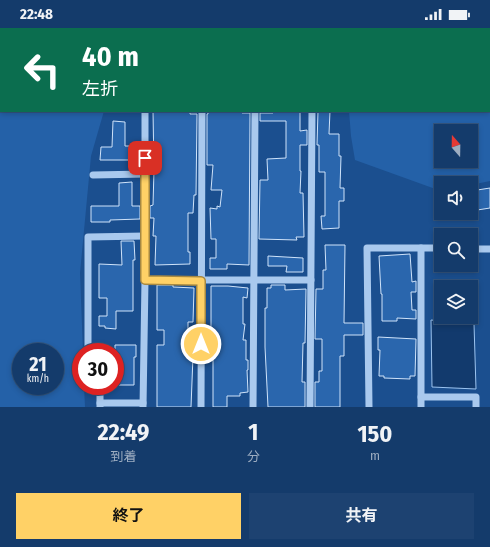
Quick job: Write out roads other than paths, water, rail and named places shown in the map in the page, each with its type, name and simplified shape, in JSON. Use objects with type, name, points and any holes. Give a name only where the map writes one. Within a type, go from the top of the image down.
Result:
[{"type":"street","points":[[100,405],[143,405],[146,112]]},
{"type":"street","points":[[201,407],[202,112]]},
{"type":"street","points":[[254,407],[255,112]]},
{"type":"street","points":[[310,407],[312,112]]},
{"type":"street","points":[[93,175],[145,174]]},
{"type":"street","points":[[88,343],[88,237],[145,236]]},
{"type":"street","points":[[369,407],[367,248],[434,248]]},
{"type":"street","points":[[421,248],[421,407]]},
{"type":"street","points":[[478,249],[490,249]]},
{"type":"street","points":[[145,280],[311,280]]},
{"type":"street","points":[[421,397],[476,397],[476,407]]}]
